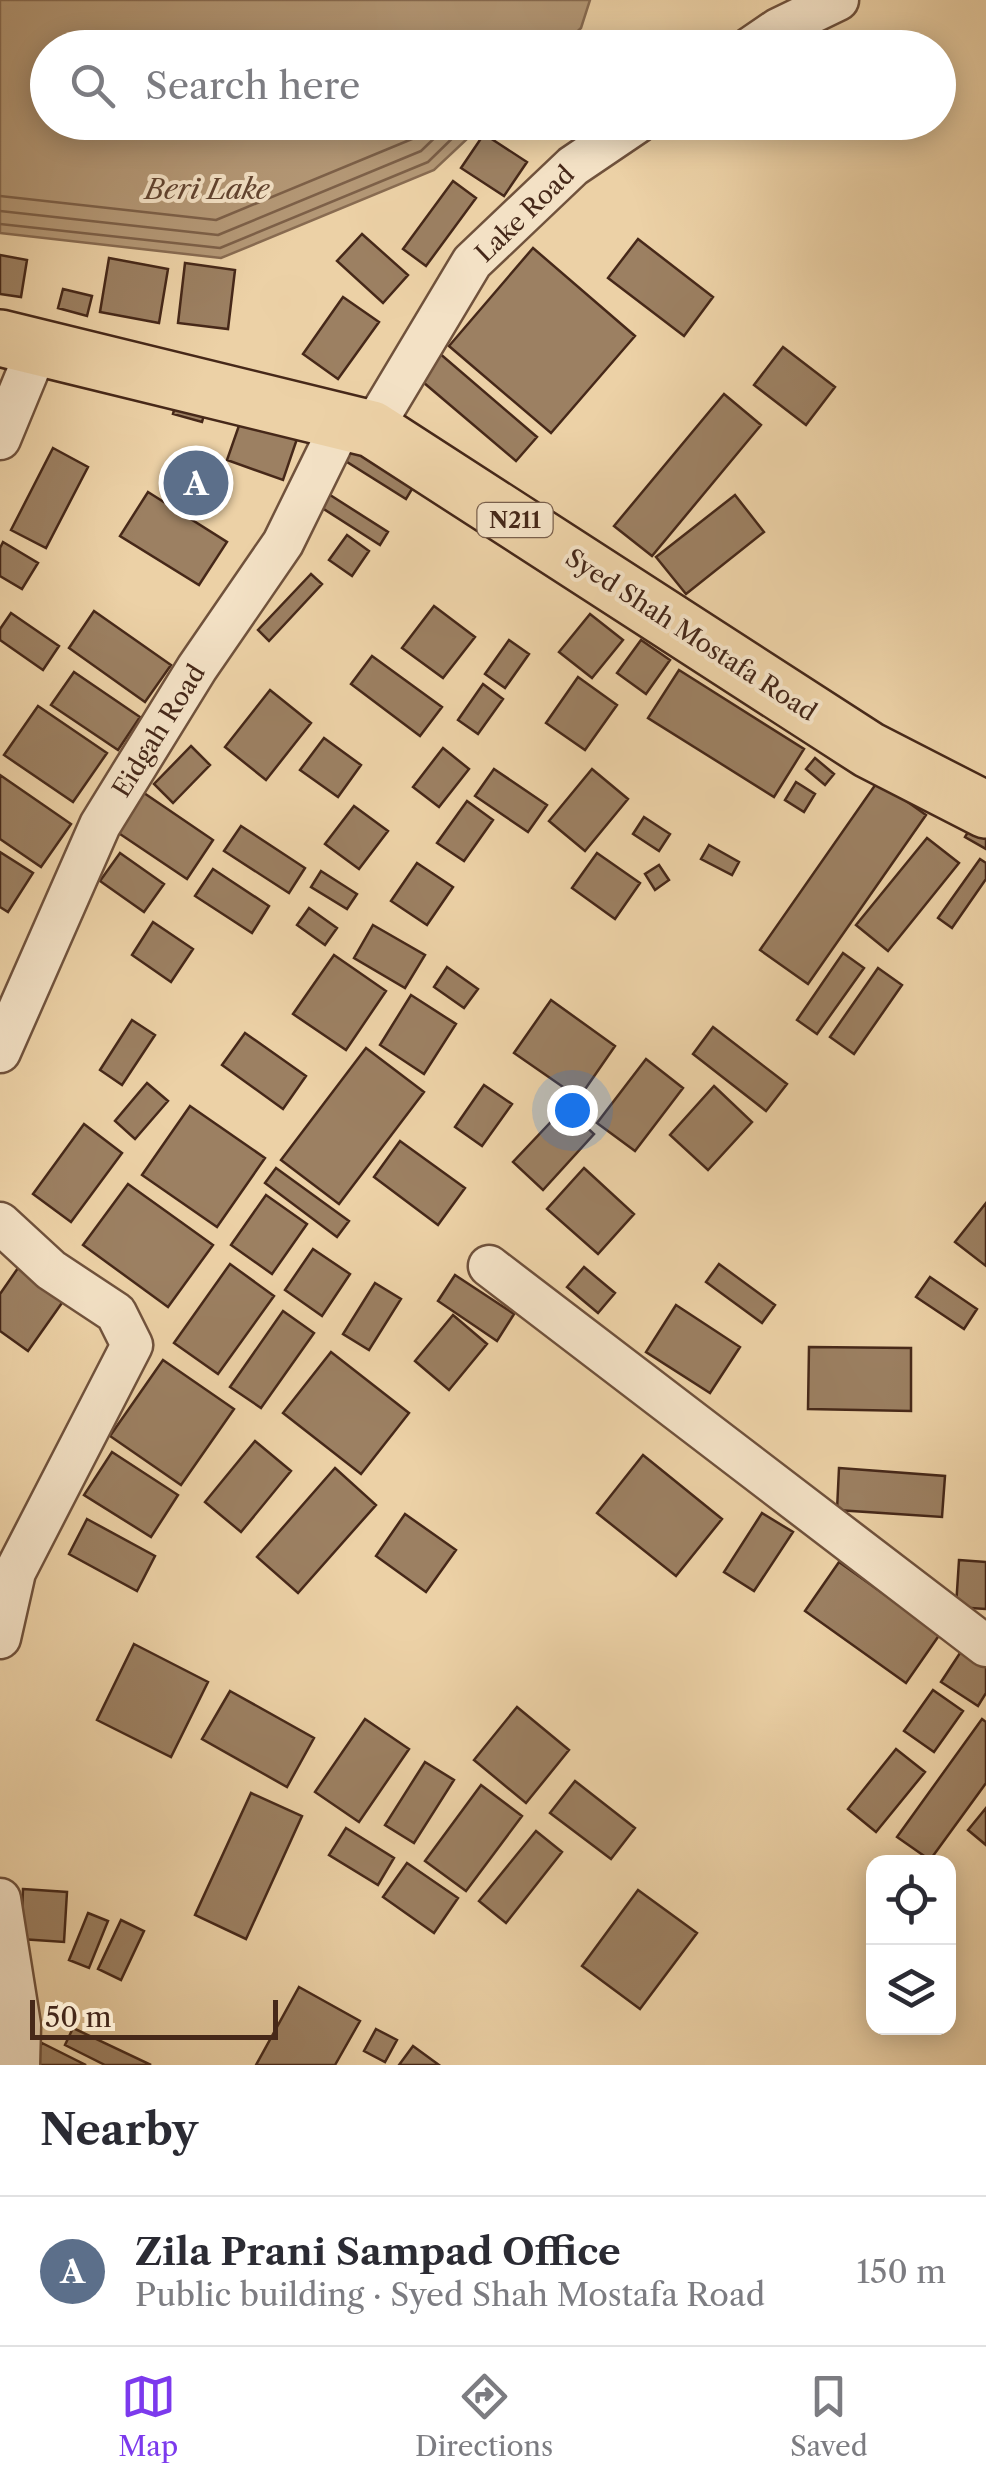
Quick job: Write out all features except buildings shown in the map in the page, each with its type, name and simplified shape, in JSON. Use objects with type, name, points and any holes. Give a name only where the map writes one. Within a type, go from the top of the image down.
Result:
[{"type":"highway","name":"Syed Shah Mostafa Road","points":[[19,342],[357,426],[869,750],[986,810]]},
{"type":"street","points":[[775,30],[838,0]]},
{"type":"street","name":"Lake Road","points":[[357,426],[472,262],[573,166],[611,140]]},
{"type":"street","points":[[0,439],[19,342]]},
{"type":"street","name":"Eidgah Road","points":[[0,1052],[100,825],[357,426]]},
{"type":"street","points":[[0,1224],[51,1270],[116,1313],[132,1345],[15,1572],[0,1638]]},
{"type":"street","points":[[489,1266],[986,1646]]},
{"type":"street","points":[[0,1900],[20,2026],[19,2065]]},
{"type":"water","name":"Beri Lake","points":[[0,0],[590,0],[579,30],[30,30],[30,140],[466,140],[434,170],[221,258],[0,233]]},
{"type":"place","name":"Zila Prani Sampad Office","points":[[196,483]]}]
